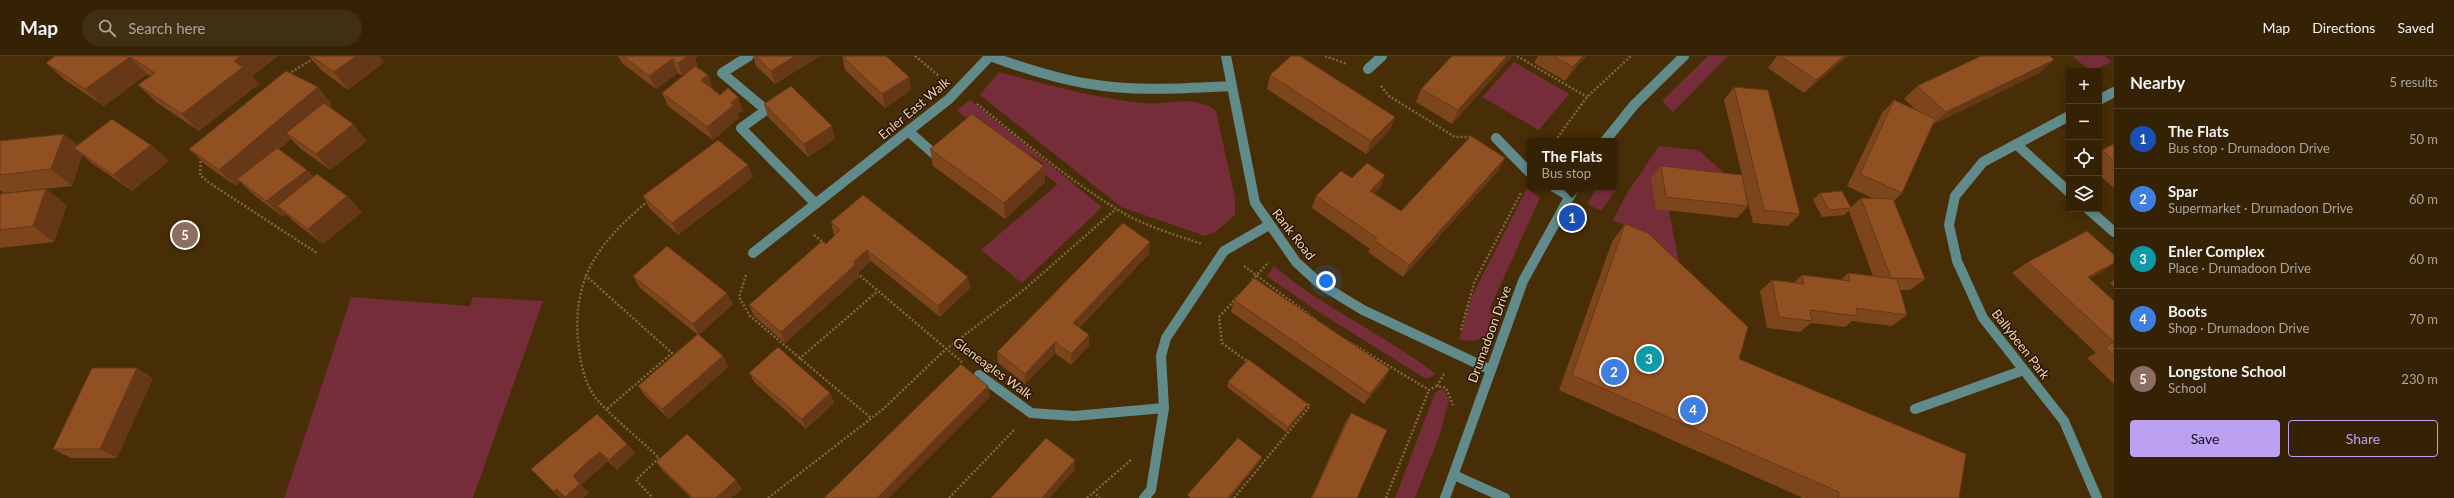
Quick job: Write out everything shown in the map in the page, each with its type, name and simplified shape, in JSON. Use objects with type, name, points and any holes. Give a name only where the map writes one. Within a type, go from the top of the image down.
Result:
[{"type":"street","points":[[749,56],[722,73],[766,110],[741,128],[816,204]]},
{"type":"street","name":"Enler East Walk","points":[[753,253],[949,99],[990,56],[1051,74],[1102,86],[1141,86],[1152,89],[1231,86]]},
{"type":"street","name":"Rank Road","points":[[1226,56],[1254,203],[1296,262],[1320,284],[1362,310],[1491,370]]},
{"type":"street","points":[[1368,70],[1382,56]]},
{"type":"street","points":[[1607,138],[1634,105],[1684,56]]},
{"type":"street","points":[[2102,98],[2114,92]]},
{"type":"street","name":"Ballybeen Park","points":[[2066,118],[1983,162],[1955,196],[1949,225],[1957,261],[1983,318],[2064,421],[2097,498]]},
{"type":"street","points":[[908,131],[933,153]]},
{"type":"street","points":[[1496,138],[1527,170]]},
{"type":"street","points":[[2016,144],[2066,189]]},
{"type":"street","name":"Drumadoon Drive","points":[[1445,498],[1523,281],[1572,191]]},
{"type":"street","points":[[2091,212],[2114,232]]},
{"type":"street","points":[[1144,498],[1151,490],[1164,408],[1161,356],[1166,338],[1224,251],[1269,225]]},
{"type":"street","points":[[1915,409],[2024,370]]},
{"type":"street","name":"Gleneagles Walk","points":[[979,375],[1031,413],[1074,416],[1164,408]]},
{"type":"street","points":[[1454,475],[1505,498]]},
{"type":"path","points":[[283,78],[295,68],[318,56]]},
{"type":"path","points":[[915,56],[1060,170],[1116,209],[1162,231],[1224,251],[1320,322]]},
{"type":"path","points":[[1325,56],[1368,70],[1389,96],[1455,136],[1496,138]]},
{"type":"path","points":[[1518,56],[1587,97]]},
{"type":"path","points":[[1557,138],[1587,97],[1631,56]]},
{"type":"path","points":[[202,149],[200,175],[208,182],[317,253]]},
{"type":"path","points":[[1386,498],[1429,390],[1437,386],[1454,354],[1474,283],[1523,188]]},
{"type":"path","points":[[652,498],[636,480],[659,458],[595,397],[582,371],[576,326],[584,274],[604,244],[629,217],[654,197]]},
{"type":"path","points":[[768,498],[871,418],[945,350],[1026,288],[1116,209]]},
{"type":"path","points":[[1253,365],[1222,343],[1219,317],[1284,245]]},
{"type":"path","points":[[753,253],[739,298],[750,316],[799,359],[871,418]]},
{"type":"path","name":"Gleneagles Walk","points":[[858,273],[945,350],[979,375]]},
{"type":"path","points":[[584,274],[672,353],[607,409]]},
{"type":"path","points":[[799,359],[878,291]]},
{"type":"path","points":[[1345,339],[1429,390]]},
{"type":"path","points":[[1437,386],[1446,388],[1452,399],[1452,411]]},
{"type":"path","points":[[1234,498],[1310,406],[1304,401]]},
{"type":"path","points":[[949,498],[1031,413]]},
{"type":"path","points":[[1087,498],[1092,492],[1160,435]]},
{"type":"path","points":[[1092,492],[1100,498]]},
{"type":"shaded area","points":[[1708,56],[1728,56],[1673,112],[1662,101]]},
{"type":"shaded area","points":[[2072,56],[2105,56],[2112,62],[2098,68],[2087,68]]},
{"type":"shaded area","points":[[1514,62],[1569,94],[1539,130],[1482,97]]},
{"type":"shaded area","points":[[999,72],[1106,98],[1143,103],[1190,101],[1207,106],[1216,111],[1235,198],[1235,215],[1215,232],[1205,236],[1121,207],[980,95]]},
{"type":"shaded area","points":[[970,100],[1102,207],[1022,283],[981,250],[1058,184],[1038,170],[1044,164],[1031,155],[1026,158],[974,125],[957,110]]},
{"type":"shaded area","points":[[1659,146],[1698,150],[1738,185],[1661,169],[1679,263],[1655,239],[1613,220],[1627,193]]},
{"type":"shaded area","points":[[1527,188],[1527,190],[1530,190],[1540,198],[1490,308],[1497,320],[1496,327],[1483,338],[1470,341],[1459,339],[1472,296]]},
{"type":"shaded area","points":[[1595,190],[1616,190],[1601,211],[1587,204]]},
{"type":"shaded area","points":[[1274,266],[1313,295],[1396,346],[1436,374],[1426,379],[1317,311],[1267,276]]},
{"type":"shaded area","points":[[351,297],[470,306],[473,297],[543,301],[473,498],[284,498]]},
{"type":"shaded area","points":[[1441,389],[1444,390],[1449,400],[1440,434],[1415,498],[1395,498],[1435,393]]},
{"type":"building","points":[[55,56],[241,56],[234,61],[243,67],[182,114],[138,85],[155,73],[130,57],[85,89],[46,63]]},
{"type":"building","points":[[311,56],[356,56],[334,72]]},
{"type":"building","points":[[623,56],[688,56],[678,63],[672,59],[649,76]]},
{"type":"building","points":[[756,56],[795,56],[771,71]]},
{"type":"building","points":[[842,56],[886,56],[909,77],[882,94]]},
{"type":"building","points":[[1291,56],[1300,56],[1395,117],[1371,141],[1270,75]]},
{"type":"building","points":[[1452,56],[1507,56],[1458,110],[1421,89]]},
{"type":"building","points":[[1553,56],[1583,56],[1573,67]]},
{"type":"building","points":[[1780,56],[1844,56],[1816,80]]},
{"type":"building","points":[[1981,56],[2050,56],[2054,60],[1946,112],[1917,86]]},
{"type":"building","points":[[695,66],[708,75],[701,80],[720,95],[728,88],[738,97],[731,103],[734,105],[707,127],[662,93]]},
{"type":"building","points":[[286,71],[318,87],[219,170],[189,149]]},
{"type":"building","points":[[791,86],[832,126],[804,144],[764,104]]},
{"type":"building","points":[[1734,87],[1768,90],[1800,214],[1764,210]]},
{"type":"building","points":[[1894,100],[1935,119],[1902,193],[1860,174]]},
{"type":"building","points":[[324,103],[353,124],[316,154],[286,133]]},
{"type":"building","points":[[972,114],[1044,166],[1004,203],[930,149]]},
{"type":"building","points":[[112,119],[151,145],[113,175],[74,148]]},
{"type":"building","points":[[64,134],[51,169],[0,175],[0,141]]},
{"type":"building","points":[[1471,136],[1505,158],[1409,265],[1374,240],[1377,238],[1316,196],[1341,171],[1352,178],[1367,163],[1385,175],[1370,191],[1401,211]]},
{"type":"building","points":[[718,140],[748,165],[672,223],[643,196]]},
{"type":"building","points":[[2114,144],[2114,161],[2102,150]]},
{"type":"building","points":[[277,148],[307,170],[266,201],[237,179]]},
{"type":"building","points":[[1661,166],[1742,175],[1748,206],[1666,197]]},
{"type":"building","points":[[317,174],[347,196],[308,229],[277,206]]},
{"type":"building","points":[[46,189],[33,226],[0,230],[0,194]]},
{"type":"building","points":[[1842,191],[1851,208],[1829,210],[1820,193]]},
{"type":"building","points":[[863,195],[968,277],[938,306],[867,250],[854,261],[855,265],[781,332],[749,305],[822,241],[826,244],[840,230],[831,222]]},
{"type":"building","points":[[1861,198],[1893,199],[1925,279],[1891,278]]},
{"type":"building","points":[[1123,223],[1150,242],[1073,323],[1089,335],[1071,354],[1055,342],[1025,374],[997,352]]},
{"type":"building","points":[[1625,224],[1648,233],[1748,327],[1739,359],[1966,454],[1959,498],[1838,498],[1839,492],[1572,375]]},
{"type":"building","points":[[2087,231],[2114,255],[2114,263],[2088,277],[2114,301],[2114,342],[2028,262]]},
{"type":"building","points":[[667,246],[727,293],[693,324],[633,276]]},
{"type":"building","points":[[1848,273],[1897,279],[1907,315],[1856,308],[1858,316],[1810,310],[1812,321],[1779,317],[1772,280],[1804,284],[1802,275],[1850,281]]},
{"type":"building","points":[[1254,278],[1390,369],[1370,394],[1234,300]]},
{"type":"building","points":[[698,334],[723,356],[662,409],[638,386]]},
{"type":"building","points":[[2114,342],[2114,356],[2105,347]]},
{"type":"building","points":[[778,347],[830,393],[802,419],[749,373]]},
{"type":"building","points":[[1248,359],[1308,404],[1288,427],[1228,382]]},
{"type":"building","points":[[961,364],[988,386],[877,498],[824,498]]},
{"type":"building","points":[[92,368],[137,368],[100,449],[53,449]]},
{"type":"building","points":[[1351,413],[1387,430],[1357,498],[1312,498]]},
{"type":"building","points":[[597,414],[627,444],[609,460],[600,452],[586,463],[573,476],[580,484],[565,497],[556,489],[554,492],[531,469]]},
{"type":"building","points":[[687,434],[736,480],[716,498],[693,498],[656,462]]},
{"type":"building","points":[[1046,438],[1075,460],[1042,498],[991,498]]},
{"type":"building","points":[[1238,438],[1262,457],[1228,498],[1191,498],[1187,495]]},
{"type":"place","name":"The Flats","points":[[1572,218]]},
{"type":"place","name":"Longstone School","points":[[185,235]]},
{"type":"place","name":"Enler Complex","points":[[1649,359]]},
{"type":"place","name":"Spar","points":[[1614,372]]},
{"type":"place","name":"Boots","points":[[1693,410]]}]
